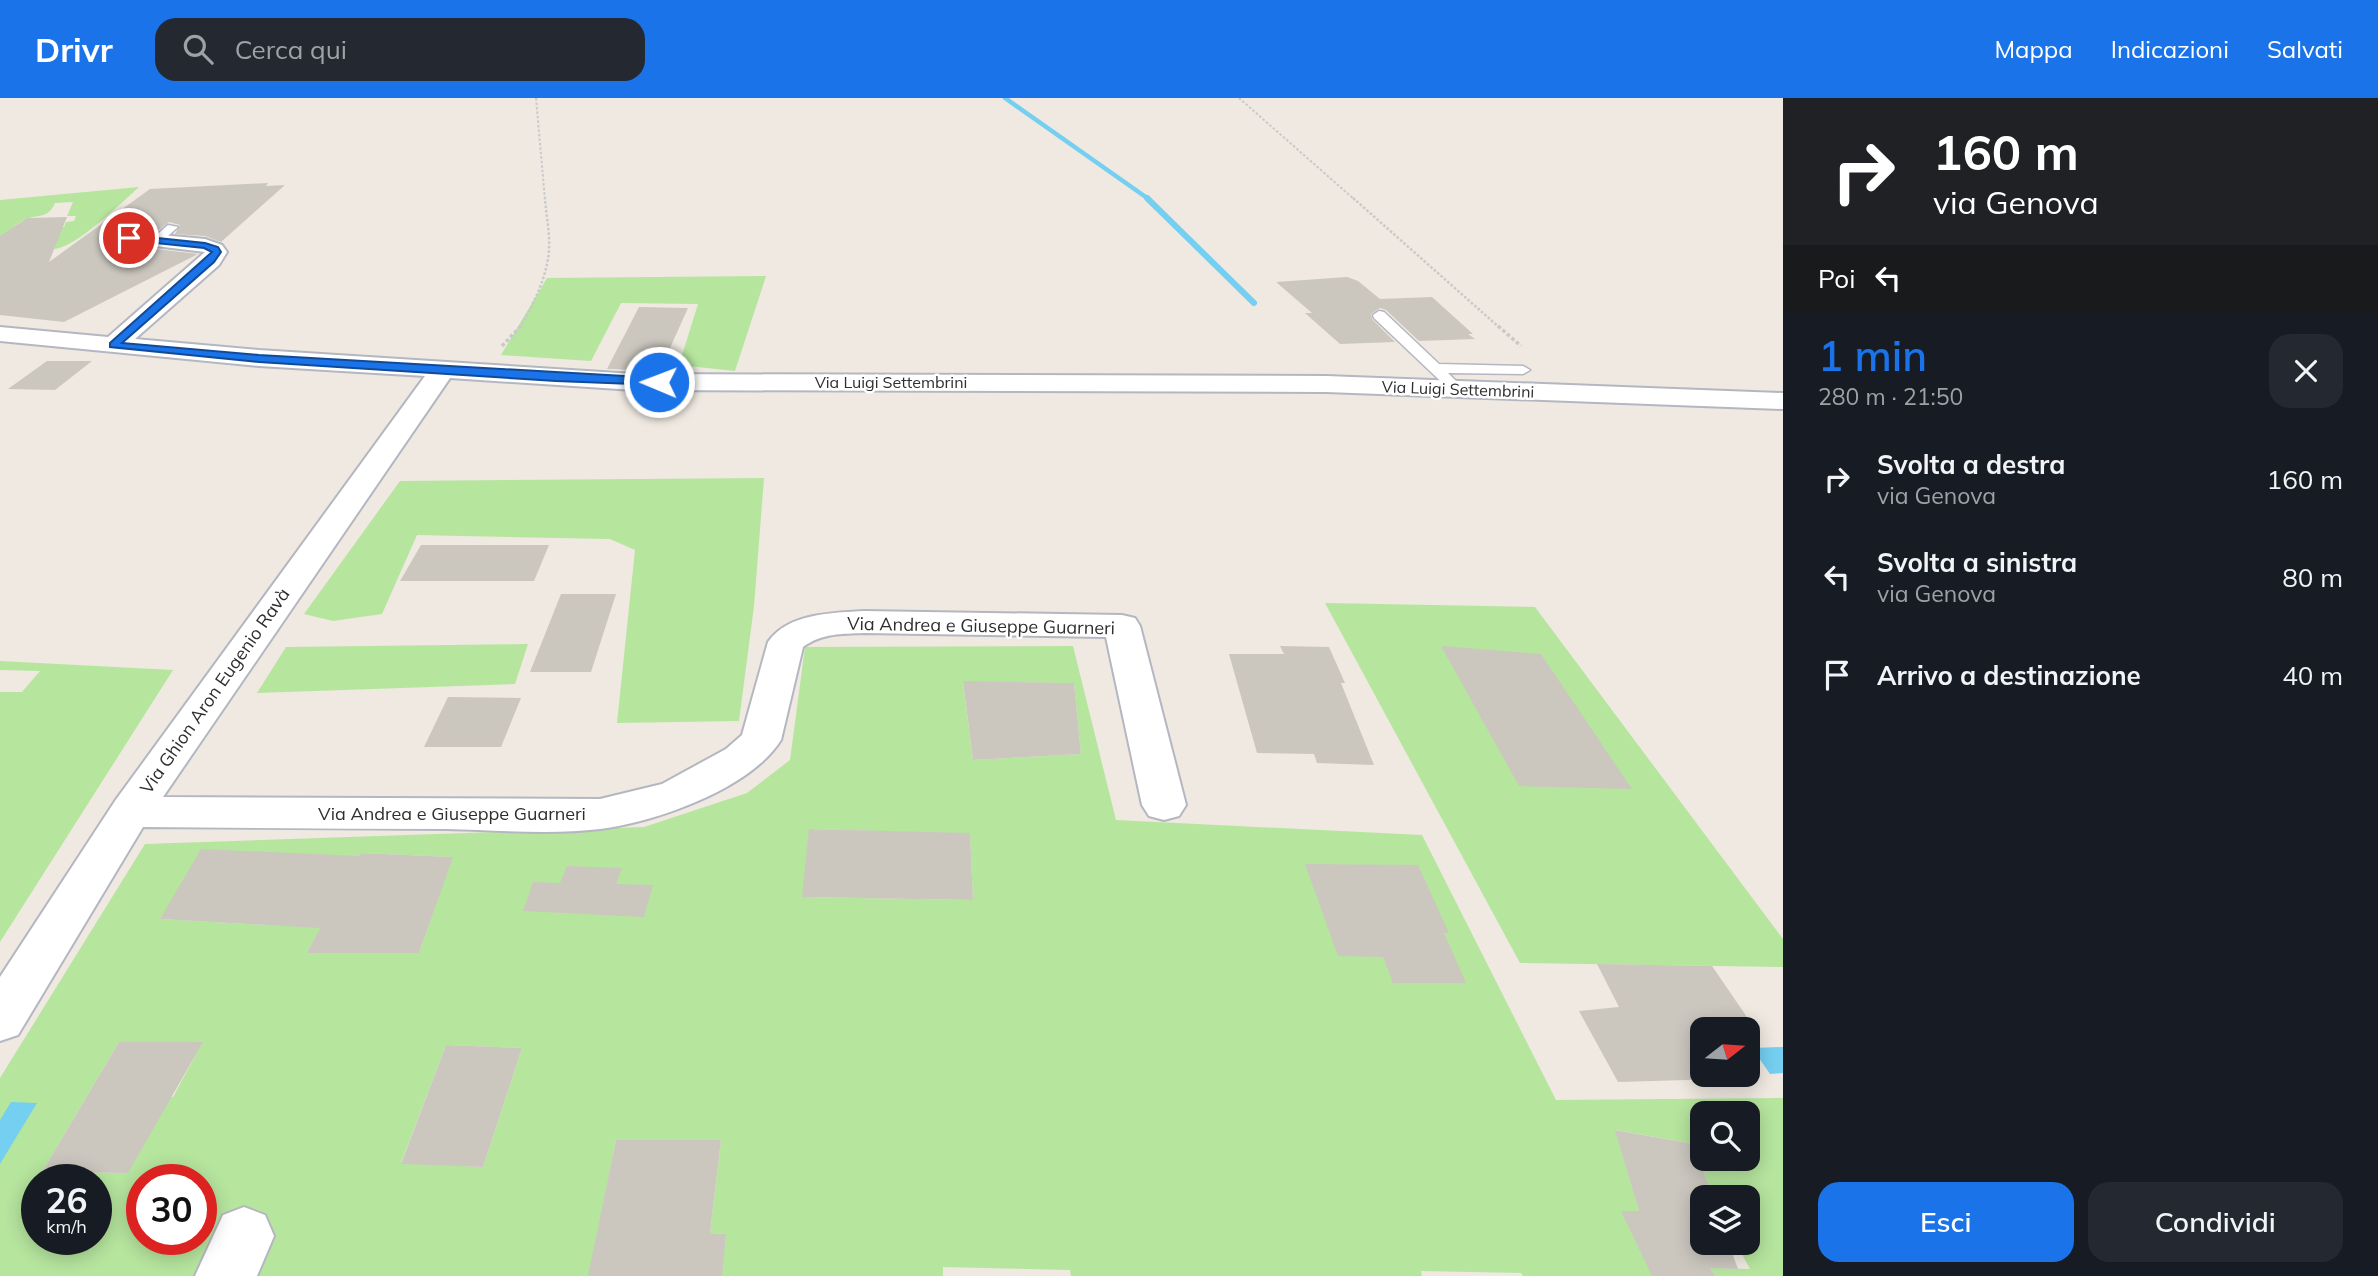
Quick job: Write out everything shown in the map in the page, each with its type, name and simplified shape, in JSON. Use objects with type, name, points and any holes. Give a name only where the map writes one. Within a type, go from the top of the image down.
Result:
[{"type":"street","points":[[113,345],[211,260],[216,252],[215,248],[164,234],[129,238]]},
{"type":"street","name":"Via Luigi Settembrini","points":[[0,334],[259,358],[634,382],[1326,384],[1783,401]]},
{"type":"street","name":"Via Ghion Aron Eugenio Ravà","points":[[0,1020],[130,812],[443,370]]},
{"type":"street","name":"Via Andrea e Giuseppe Guarneri","points":[[130,812],[555,816],[600,814],[675,796],[741,759],[761,740],[786,642],[803,630],[830,624],[864,622],[1122,626],[1164,805]]},
{"type":"lane","points":[[1379,315],[1457,389]]},
{"type":"lane","points":[[1435,368],[1523,370]]},
{"type":"path","points":[[507,344],[516,333],[547,266],[549,249],[536,98]]},
{"type":"path","points":[[1239,98],[1522,347]]},
{"type":"green space","points":[[139,187],[86,233],[54,249],[15,246],[0,251],[0,200]],"holes":[[[73,202],[67,216],[76,216],[74,221],[66,222],[64,227],[11,229],[26,219],[46,214],[55,203]]]},
{"type":"green space","points":[[766,276],[735,371],[679,365],[698,304],[621,303],[591,361],[501,355],[547,278]]},
{"type":"green space","points":[[764,478],[754,606],[739,721],[617,723],[635,550],[610,539],[417,535],[382,614],[333,621],[304,614],[400,481]]},
{"type":"green space","points":[[1325,603],[1535,607],[1783,939],[1783,967],[1520,963]]},
{"type":"green space","points":[[528,644],[515,684],[257,693],[286,647]]},
{"type":"green space","points":[[1073,646],[1116,820],[1422,835],[1556,1100],[1783,1098],[1783,1276],[1715,1276],[1710,1268],[1750,1269],[1742,1255],[1760,1255],[1760,1185],[1709,1185],[1704,1171],[1760,1171],[1760,1101],[1690,1101],[1690,1143],[1616,1130],[1639,1211],[1652,1276],[1523,1276],[1521,1273],[1421,1271],[1422,1276],[1071,1276],[1070,1270],[943,1267],[943,1276],[721,1276],[726,1234],[710,1233],[721,1140],[616,1140],[589,1276],[0,1276],[0,1078],[145,844],[644,827],[747,793],[790,760],[805,647]],"holes":[[[963,682],[1074,683],[1081,754],[973,760]],[[810,829],[970,834],[973,900],[803,897]],[[361,853],[452,857],[419,953],[307,953]],[[303,854],[265,925],[160,918]],[[119,1042],[202,1043],[173,1097],[139,1097],[129,1164],[217,1164],[217,1255],[126,1255],[126,1173],[112,1173],[112,1255],[21,1255],[21,1164],[47,1164]],[[446,1045],[522,1048],[483,1167],[401,1163]]]},
{"type":"green space","points":[[0,661],[173,670],[0,942],[0,692],[22,692],[40,671],[0,670]]},
{"type":"water","points":[[1783,1047],[1783,1073],[1770,1074],[1760,1060],[1760,1048]]},
{"type":"water","points":[[11,1102],[37,1103],[0,1164],[0,1120]]},
{"type":"building","points":[[268,183],[266,186],[285,185],[221,242],[205,236],[175,234],[180,225],[169,222],[156,232],[129,229],[121,231],[116,238],[122,245],[198,254],[64,322],[0,315],[0,236],[27,218],[67,217],[49,262],[150,189]]},
{"type":"building","points":[[1347,277],[1358,281],[1380,299],[1432,297],[1473,334],[1468,334],[1475,339],[1419,341],[1386,310],[1380,308],[1371,314],[1372,319],[1395,342],[1340,344],[1305,313],[1312,313],[1276,282]]},
{"type":"building","points":[[639,307],[688,308],[670,348],[665,348],[655,370],[607,369]]},
{"type":"building","points":[[47,361],[92,361],[55,390],[8,389]]},
{"type":"building","points":[[421,545],[549,545],[534,581],[400,581]]},
{"type":"building","points":[[561,594],[616,594],[591,672],[530,672]]},
{"type":"building","points":[[1280,646],[1329,647],[1345,683],[1341,683],[1374,765],[1317,763],[1314,754],[1257,753],[1229,654],[1284,654]]},
{"type":"building","points":[[1441,646],[1541,654],[1632,789],[1519,786]]},
{"type":"building","points":[[963,681],[1074,683],[1081,754],[973,760]]},
{"type":"building","points":[[448,697],[521,698],[501,747],[424,747]]},
{"type":"building","points":[[809,829],[970,833],[973,900],[802,897]]},
{"type":"building","points":[[201,849],[453,857],[419,953],[307,953],[320,928],[160,919]]},
{"type":"building","points":[[1305,864],[1418,865],[1449,933],[1444,933],[1466,983],[1393,983],[1383,957],[1338,956]]},
{"type":"building","points":[[567,866],[622,868],[616,884],[653,885],[644,917],[523,911],[533,882],[560,883]]},
{"type":"building","points":[[1597,964],[1712,966],[1747,1017],[1690,1017],[1690,1080],[1618,1082],[1579,1011],[1619,1007]]},
{"type":"building","points":[[119,1042],[203,1042],[133,1164],[126,1164],[126,1173],[112,1173],[112,1164],[47,1164]]},
{"type":"building","points":[[446,1045],[522,1048],[483,1167],[401,1164]]},
{"type":"building","points":[[1615,1130],[1690,1143],[1690,1171],[1704,1171],[1709,1185],[1690,1185],[1690,1255],[1733,1255],[1738,1269],[1710,1268],[1715,1276],[1652,1276],[1621,1211],[1639,1211]]},
{"type":"building","points":[[616,1140],[721,1140],[710,1233],[726,1234],[722,1276],[588,1276]]},
{"type":"waterway","points":[[1005,98],[1150,200]]},
{"type":"waterway","points":[[1147,198],[1254,303]]},
{"type":"route","points":[[129,238],[205,245],[215,248],[216,252],[211,260],[113,345],[259,358],[556,378],[659,382]]}]
